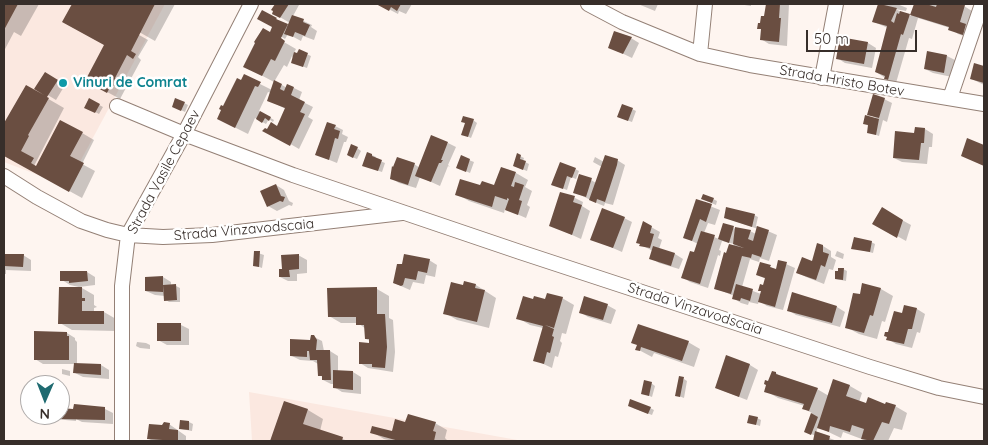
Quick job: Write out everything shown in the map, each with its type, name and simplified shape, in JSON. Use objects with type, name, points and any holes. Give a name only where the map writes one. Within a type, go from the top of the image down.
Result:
[{"type":"street","name":"Strada Vasile Cepaev","points":[[122,441],[122,286],[128,235],[184,134],[251,4]]},
{"type":"street","name":"Strada Hristo Botev","points":[[588,4],[622,22],[700,54],[822,78],[984,104]]},
{"type":"street","points":[[700,54],[704,4]]},
{"type":"street","points":[[822,78],[836,4]]},
{"type":"street","points":[[950,98],[982,4]]},
{"type":"street","name":"Strada Vinzavodscaia","points":[[117,106],[184,134],[338,190],[520,252],[870,367],[939,388],[984,397]]},
{"type":"street","name":"Strada Vinzavodscaia","points":[[4,176],[81,221],[128,235],[163,237],[212,235],[407,213]]},
{"type":"shaded area","name":"Vinuri de Comrat","points":[[4,4],[165,4],[67,186],[4,162]]},
{"type":"shaded area","points":[[249,392],[523,441],[252,441]]},
{"type":"building","points":[[4,4],[18,4],[4,30]]},
{"type":"building","points":[[72,4],[155,4],[131,51],[136,54],[133,59],[127,55],[115,78],[120,80],[117,87],[111,85],[107,93],[85,81],[104,45],[62,22]]},
{"type":"building","points":[[275,4],[289,4],[280,18],[272,14],[273,11],[271,10]]},
{"type":"building","points":[[376,4],[401,4],[397,11],[391,7],[389,11]]},
{"type":"building","points":[[766,4],[780,4],[779,42],[760,40],[761,29],[757,29],[758,23],[760,23],[761,16],[764,16]]},
{"type":"building","points":[[878,4],[897,8],[891,21],[894,23],[897,13],[899,14],[900,11],[910,14],[903,35],[901,34],[888,80],[884,79],[885,76],[875,72],[887,26],[872,22]]},
{"type":"building","points":[[914,4],[926,4],[936,7],[937,4],[965,5],[960,22],[966,24],[963,35],[948,30],[949,27],[910,15]]},
{"type":"building","points":[[262,10],[288,24],[281,38],[285,41],[275,61],[271,59],[262,76],[243,67],[254,42],[263,28],[270,32],[272,27],[257,19]]},
{"type":"building","points":[[292,15],[304,19],[303,22],[310,25],[305,36],[295,32],[293,37],[284,34]]},
{"type":"building","points":[[614,31],[632,37],[623,54],[608,48]]},
{"type":"building","points":[[840,37],[868,42],[864,64],[836,59]]},
{"type":"building","points":[[299,49],[308,53],[303,67],[291,63],[294,52],[297,53]]},
{"type":"building","points":[[927,51],[947,55],[944,73],[924,69]]},
{"type":"building","points":[[974,63],[984,66],[984,83],[970,79]]},
{"type":"building","points":[[45,72],[58,80],[47,97],[49,98],[21,151],[34,158],[31,163],[36,166],[60,120],[83,132],[70,156],[84,163],[69,192],[4,156],[4,123],[26,85],[44,95],[34,89]]},
{"type":"building","points":[[244,74],[261,82],[258,87],[255,86],[235,128],[217,119],[221,110],[219,109],[221,105],[223,106],[237,78],[241,80]]},
{"type":"building","points":[[274,80],[282,84],[280,89],[284,91],[287,84],[294,87],[291,95],[305,102],[300,112],[305,114],[290,146],[262,131],[265,128],[267,129],[271,122],[277,126],[285,108],[267,101]]},
{"type":"building","points":[[873,94],[885,98],[879,118],[867,115]]},
{"type":"building","points":[[89,98],[100,104],[95,113],[84,108]]},
{"type":"building","points":[[175,98],[185,102],[181,111],[172,107]]},
{"type":"building","points":[[622,104],[633,108],[628,121],[617,117]]},
{"type":"building","points":[[260,111],[271,117],[269,121],[265,118],[262,123],[256,119]]},
{"type":"building","points":[[865,115],[879,119],[876,135],[867,133],[868,125],[863,124]]},
{"type":"building","points":[[463,116],[474,119],[468,137],[461,135],[465,123],[461,122]]},
{"type":"building","points":[[327,122],[336,125],[334,129],[340,131],[338,139],[335,138],[329,160],[315,155]]},
{"type":"building","points":[[915,127],[925,128],[924,143],[921,143],[919,160],[893,158],[895,131],[914,133]]},
{"type":"building","points":[[431,135],[448,142],[441,160],[443,160],[439,163],[431,182],[415,176]]},
{"type":"building","points":[[967,138],[984,145],[984,166],[961,156]]},
{"type":"building","points":[[351,144],[358,147],[353,158],[347,155]]},
{"type":"building","points":[[367,152],[382,160],[378,171],[362,166]]},
{"type":"building","points":[[517,153],[521,155],[520,159],[526,161],[523,170],[513,166]]},
{"type":"building","points":[[461,155],[470,159],[466,172],[456,168]]},
{"type":"building","points":[[605,155],[618,159],[617,165],[605,202],[597,199],[596,203],[589,200]]},
{"type":"building","points":[[397,157],[415,163],[408,185],[390,179],[392,166]]},
{"type":"building","points":[[560,162],[576,168],[572,178],[567,176],[563,189],[551,185]]},
{"type":"building","points":[[501,167],[516,172],[511,186],[514,187],[515,182],[524,185],[519,200],[522,201],[518,215],[505,210],[509,199],[507,198],[507,200],[495,196],[492,207],[455,195],[460,179],[480,185],[482,181],[494,185]]},
{"type":"building","points":[[579,174],[592,178],[586,197],[573,193]]},
{"type":"building","points":[[276,184],[281,196],[285,197],[283,202],[280,201],[267,207],[260,191]]},
{"type":"building","points":[[560,192],[575,196],[573,202],[582,205],[572,235],[549,226]]},
{"type":"building","points":[[703,194],[714,198],[712,203],[701,199]]},
{"type":"building","points":[[696,199],[712,204],[706,222],[700,219],[692,241],[683,238]]},
{"type":"building","points":[[726,207],[755,214],[752,227],[724,218]]},
{"type":"building","points":[[882,207],[903,220],[897,238],[872,224]]},
{"type":"building","points":[[602,208],[625,217],[613,248],[590,240]]},
{"type":"building","points":[[643,221],[652,226],[650,233],[654,234],[650,248],[639,246],[640,244],[636,243]]},
{"type":"building","points":[[723,223],[734,226],[729,243],[718,239]]},
{"type":"building","points":[[757,226],[769,230],[761,257],[752,254],[751,258],[742,256],[731,294],[714,289],[724,252],[726,253],[729,244],[744,248],[733,244],[735,227],[751,230],[748,239],[753,241]]},
{"type":"building","points":[[701,231],[715,235],[700,284],[681,278],[690,251],[694,252]]},
{"type":"building","points":[[854,237],[872,241],[870,252],[851,249]]},
{"type":"building","points":[[817,243],[823,245],[823,252],[829,254],[825,267],[821,265],[816,280],[796,273],[802,257],[812,261]]},
{"type":"building","points":[[653,246],[675,253],[671,266],[649,259]]},
{"type":"building","points":[[254,251],[260,251],[259,267],[253,266]]},
{"type":"building","points":[[4,254],[24,254],[23,267],[4,266]]},
{"type":"building","points":[[299,254],[299,269],[289,270],[290,277],[279,277],[279,269],[282,269],[281,255]]},
{"type":"building","points":[[404,254],[430,259],[427,273],[418,271],[416,280],[405,278],[401,286],[393,283],[397,264],[402,264]]},
{"type":"building","points":[[778,260],[787,262],[775,307],[758,302],[761,291],[758,291],[760,284],[763,285],[765,278],[756,275],[760,262],[771,265],[770,267],[776,269]]},
{"type":"building","points":[[838,268],[844,268],[843,280],[835,279],[835,271],[838,271]]},
{"type":"building","points":[[60,271],[87,271],[88,281],[69,283],[69,281],[60,281]]},
{"type":"building","points":[[163,276],[163,292],[145,291],[145,277]]},
{"type":"building","points":[[464,281],[476,284],[475,288],[485,290],[477,322],[443,314],[451,282],[463,285]]},
{"type":"building","points":[[862,283],[881,288],[873,316],[870,315],[864,333],[845,328],[853,293],[860,294]]},
{"type":"building","points":[[176,284],[177,300],[164,301],[163,285]]},
{"type":"building","points":[[736,284],[753,289],[750,301],[741,298],[740,301],[732,299]]},
{"type":"building","points":[[59,287],[82,287],[82,298],[85,298],[85,301],[82,301],[82,311],[104,311],[104,324],[58,324]]},
{"type":"building","points":[[377,287],[377,314],[385,314],[387,347],[385,368],[372,367],[372,364],[359,364],[359,342],[369,343],[369,339],[365,339],[364,325],[356,325],[356,317],[328,317],[327,288]]},
{"type":"building","points":[[792,292],[837,306],[832,323],[787,311]]},
{"type":"building","points":[[547,293],[563,297],[554,328],[545,325],[554,329],[552,336],[554,337],[550,353],[547,352],[544,364],[533,361],[543,326],[516,319],[523,296],[533,299],[534,296],[545,299]]},
{"type":"building","points":[[584,296],[608,304],[603,320],[579,313]]},
{"type":"building","points":[[904,305],[917,308],[912,329],[908,329],[904,344],[886,340],[885,332],[888,332],[894,311],[902,313]]},
{"type":"building","points":[[157,323],[181,323],[181,341],[157,341]]},
{"type":"building","points":[[638,324],[689,341],[682,361],[641,347],[640,351],[635,350],[637,345],[631,343]]},
{"type":"building","points":[[34,331],[67,332],[67,336],[69,336],[69,360],[34,360]]},
{"type":"building","points":[[311,335],[314,335],[317,340],[316,350],[330,350],[331,380],[322,380],[322,376],[318,376],[317,360],[310,360],[309,351],[307,351],[307,357],[290,356],[290,339],[310,340]]},
{"type":"building","points":[[726,355],[750,364],[739,397],[715,388]]},
{"type":"building","points":[[74,363],[101,364],[101,375],[73,373]]},
{"type":"building","points":[[333,370],[353,371],[353,390],[333,388]]},
{"type":"building","points":[[772,371],[818,388],[809,411],[802,409],[804,404],[764,392],[765,380],[768,381]]},
{"type":"building","points":[[679,376],[684,377],[680,397],[675,396]]},
{"type":"building","points":[[833,379],[850,385],[846,396],[866,403],[868,397],[885,404],[886,402],[896,405],[889,424],[882,422],[873,441],[861,439],[864,429],[852,425],[850,432],[830,426],[829,432],[817,428]]},
{"type":"building","points":[[644,380],[652,382],[649,396],[641,394]]},
{"type":"building","points":[[630,399],[651,407],[648,414],[628,406]]},
{"type":"building","points":[[284,401],[308,409],[303,424],[343,437],[342,441],[270,441]]},
{"type":"building","points":[[74,404],[105,407],[105,420],[70,419],[70,409],[73,409]]},
{"type":"building","points":[[811,413],[818,417],[811,435],[804,432]]},
{"type":"building","points":[[408,414],[436,422],[433,431],[436,432],[434,441],[399,441],[370,433],[372,426],[392,431],[395,419],[405,422]]},
{"type":"building","points":[[749,415],[758,417],[756,425],[747,423]]},
{"type":"building","points":[[180,420],[189,421],[189,430],[179,429]]},
{"type":"building","points":[[164,422],[170,423],[169,429],[178,430],[178,441],[147,439],[149,424],[162,425]]},
{"type":"building","points":[[815,431],[830,436],[829,441],[813,441]]},
{"type":"place","name":"Vinuri de Comrat","points":[[63,83]]}]
